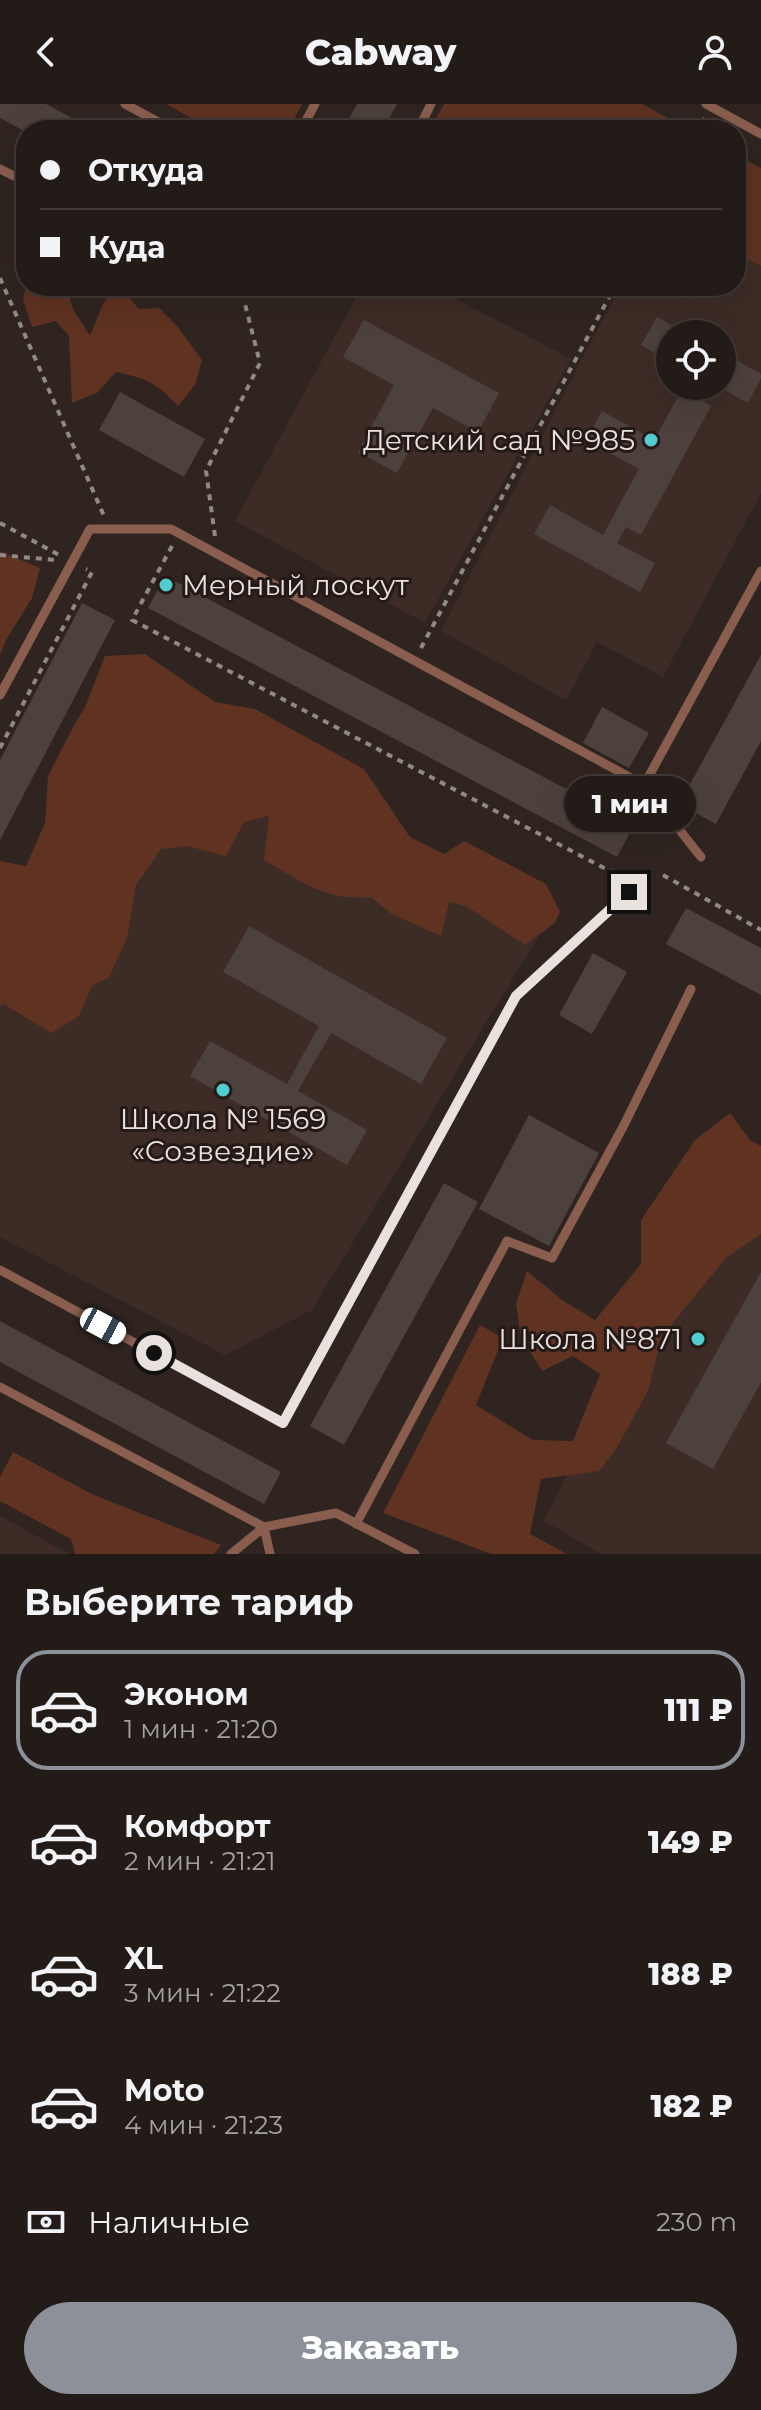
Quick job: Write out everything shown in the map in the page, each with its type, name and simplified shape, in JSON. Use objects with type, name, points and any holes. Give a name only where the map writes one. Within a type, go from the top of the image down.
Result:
[{"type":"lane","points":[[125,104],[155,120]]},
{"type":"lane","points":[[706,104],[735,120]]},
{"type":"lane","points":[[0,695],[90,529],[171,529],[644,785],[701,857]]},
{"type":"lane","points":[[644,785],[761,571]]},
{"type":"lane","points":[[0,1270],[283,1423],[516,996],[629,892]]},
{"type":"lane","points":[[356,1524],[507,1241],[552,1258],[624,1125],[691,989]]},
{"type":"lane","points":[[0,1387],[264,1527],[270,1554]]},
{"type":"lane","points":[[231,1554],[264,1527],[336,1513],[415,1554]]},
{"type":"path","points":[[0,278],[110,529]]},
{"type":"path","points":[[218,554],[206,471],[260,363],[243,296]]},
{"type":"path","points":[[415,661],[610,296]]},
{"type":"path","points":[[0,523],[72,561]]},
{"type":"path","points":[[179,533],[132,620],[625,879]]},
{"type":"path","points":[[663,875],[761,930]]},
{"type":"shaded area","points":[[166,104],[302,104],[293,120],[194,120]]},
{"type":"shaded area","points":[[444,104],[642,104],[672,120],[576,118],[435,120]]},
{"type":"shaded area","points":[[746,160],[761,168],[761,266],[746,258]]},
{"type":"shaded area","name":"Детский сад №985","points":[[746,258],[761,266],[761,493],[663,677],[597,642],[566,700],[441,631],[615,296],[746,296]]},
{"type":"shaded area","points":[[24,296],[69,296],[73,309],[90,336],[108,296],[128,296],[139,309],[159,308],[177,326],[202,360],[195,385],[178,406],[150,383],[116,372],[97,393],[72,403],[69,336],[56,321],[32,327]]},
{"type":"shaded area","points":[[357,296],[451,296],[571,359],[425,623],[235,521]]},
{"type":"shaded area","points":[[0,551],[40,568],[32,598],[0,655]]},
{"type":"shaded area","points":[[145,654],[215,702],[255,709],[364,769],[410,837],[444,854],[464,841],[546,884],[560,912],[555,923],[525,945],[466,906],[449,902],[441,936],[390,913],[371,897],[327,893],[264,860],[269,816],[244,822],[226,856],[187,846],[161,849],[136,885],[127,938],[109,977],[92,986],[79,1016],[51,1033],[4,1004],[0,1006],[0,861],[26,866],[45,823],[48,776],[85,707],[105,656]]},
{"type":"shaded area","name":"Школа № 1569 «Созвездие»","points":[[128,711],[541,932],[312,1310],[225,1355],[0,1237],[0,943]]},
{"type":"shaded area","points":[[730,1113],[750,1140],[761,1146],[761,1234],[726,1258],[662,1336],[648,1391],[616,1449],[599,1471],[541,1479],[530,1534],[567,1554],[491,1554],[383,1513],[480,1325],[503,1338],[476,1405],[533,1440],[573,1441],[600,1374],[573,1356],[542,1371],[521,1337],[516,1304],[527,1271],[562,1300],[595,1320],[641,1264],[641,1220],[695,1140]]},
{"type":"shaded area","name":"Школа №871","points":[[735,1142],[761,1158],[761,1554],[601,1554],[544,1521]]},
{"type":"shaded area","points":[[13,1452],[94,1495],[221,1545],[214,1554],[75,1554],[71,1539],[0,1501],[0,1477]]},
{"type":"shaded area","points":[[0,1516],[69,1554],[0,1554]]},
{"type":"building","points":[[0,104],[46,104],[76,120],[16,120],[16,127],[0,118]]},
{"type":"building","points":[[357,104],[397,104],[388,120],[348,120]]},
{"type":"building","points":[[657,317],[662,320],[656,320],[656,354],[641,345]]},
{"type":"building","points":[[364,320],[499,393],[478,432],[433,408],[397,473],[358,452],[394,385],[343,357]]},
{"type":"building","points":[[736,360],[761,374],[748,403],[736,396]]},
{"type":"building","points":[[120,392],[205,439],[184,477],[99,430]]},
{"type":"building","points":[[676,400],[700,400],[711,406],[641,535],[626,527],[617,543],[655,563],[640,592],[534,534],[550,505],[603,535],[639,469],[586,440],[602,411],[654,440]]},
{"type":"building","points":[[165,576],[634,825],[617,857],[148,608]]},
{"type":"building","points":[[82,603],[115,620],[0,840],[0,760]]},
{"type":"building","points":[[761,655],[761,741],[716,824],[679,804]]},
{"type":"building","points":[[602,707],[649,733],[629,768],[583,743]]},
{"type":"building","points":[[686,908],[761,948],[761,995],[666,944]]},
{"type":"building","points":[[249,926],[447,1038],[421,1084],[331,1033],[298,1091],[367,1130],[347,1165],[190,1076],[210,1041],[287,1084],[319,1026],[223,972]]},
{"type":"building","points":[[593,953],[627,972],[592,1034],[559,1015]]},
{"type":"building","points":[[529,1115],[599,1153],[549,1246],[479,1209]]},
{"type":"building","points":[[444,1183],[478,1202],[344,1445],[310,1426]]},
{"type":"building","points":[[761,1272],[761,1382],[713,1469],[666,1443]]},
{"type":"building","points":[[0,1321],[281,1472],[264,1504],[0,1362]]},
{"type":"place","name":"Детский сад №985","points":[[651,440]]},
{"type":"place","name":"Мерный лоскут","points":[[166,585]]},
{"type":"place","name":"Школа № 1569 «Созвездие»","points":[[223,1090]]},
{"type":"place","name":"Школа №871","points":[[698,1339]]},
{"type":"route","points":[[154,1353],[283,1423],[516,996],[629,892]]}]
